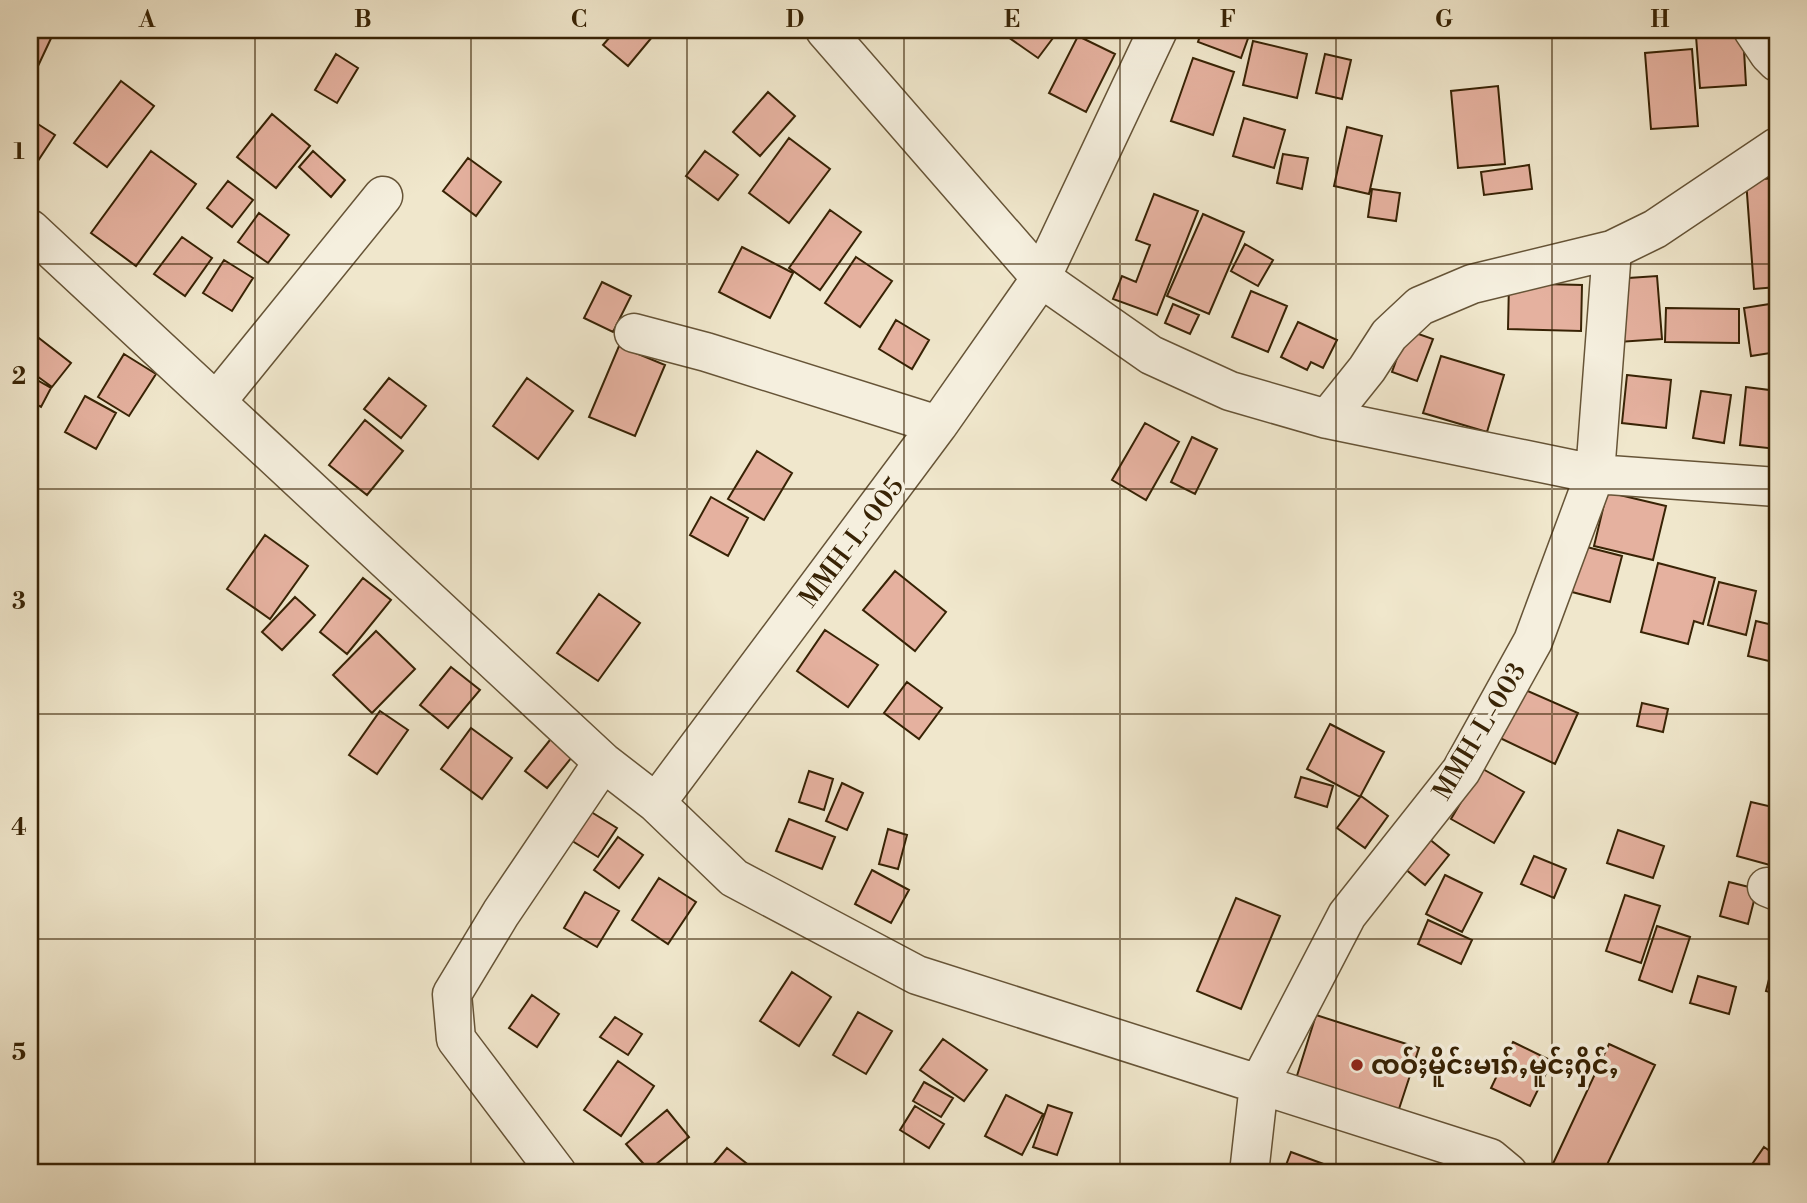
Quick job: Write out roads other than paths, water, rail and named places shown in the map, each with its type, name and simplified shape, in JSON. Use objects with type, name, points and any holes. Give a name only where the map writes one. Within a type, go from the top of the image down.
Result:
[{"type":"street","points":[[825,30],[1041,278],[1151,355],[1230,391],[1327,419],[1595,474],[1777,486]]},
{"type":"street","name":"MMH-L-005","points":[[656,803],[938,425],[1041,278],[1158,30]]},
{"type":"street","points":[[1753,30],[1777,62]]},
{"type":"street","points":[[1327,419],[1390,335],[1420,306],[1472,284],[1612,250],[1655,229],[1777,147]]},
{"type":"street","points":[[216,402],[383,196]]},
{"type":"street","points":[[30,229],[603,762],[656,803],[734,878],[917,975],[1490,1158],[1508,1173]]},
{"type":"street","name":"MMH-L-003","points":[[1249,1173],[1259,1084],[1347,915],[1461,771],[1533,641],[1595,474],[1612,250]]},
{"type":"street","points":[[634,333],[706,352],[938,425]]},
{"type":"street","points":[[557,1173],[456,1039],[452,994],[501,913],[603,762]]},
{"type":"place","name":"ၸဝ်ႈမိူင်းမၢၵ်ႇမူင်ႈႁိင်ႇ","points":[[1357,1065]]}]
